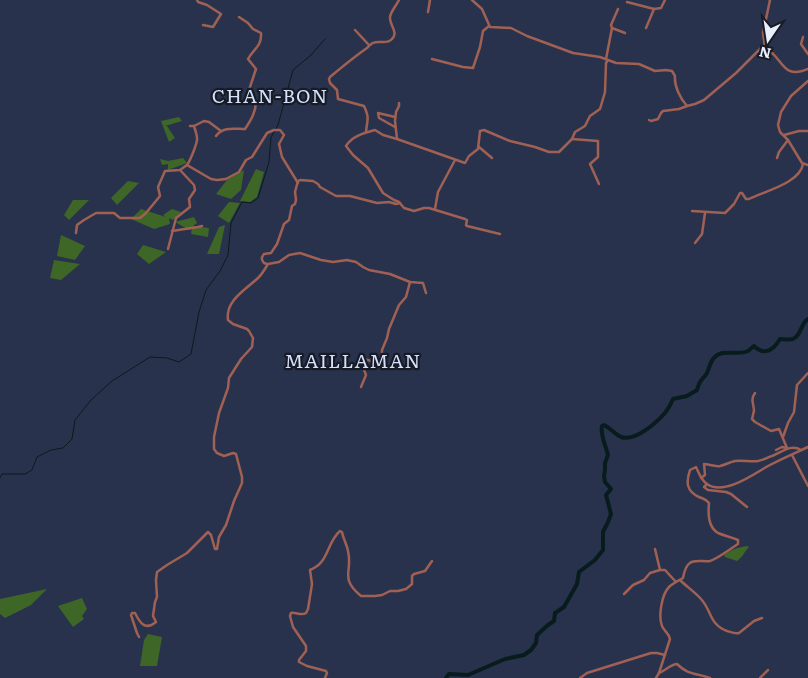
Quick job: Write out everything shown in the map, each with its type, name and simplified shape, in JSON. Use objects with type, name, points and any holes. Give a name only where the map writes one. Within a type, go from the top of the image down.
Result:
[{"type":"street","points":[[197,0],[221,14],[212,29],[203,25]]},
{"type":"street","points":[[366,132],[368,120],[364,106],[338,99],[337,90],[329,80],[330,77],[370,45],[375,42],[387,42],[393,38],[393,26],[390,18],[391,12],[399,0]]},
{"type":"street","points":[[428,12],[430,0]]},
{"type":"street","points":[[472,0],[482,9],[489,26]]},
{"type":"street","points":[[627,2],[654,9],[661,8],[665,0]]},
{"type":"street","points":[[770,0],[763,32],[766,47],[785,69],[793,73],[799,73],[808,69]]},
{"type":"street","points":[[500,234],[467,226],[465,219],[435,209],[424,208],[414,211],[404,208],[400,203],[383,193],[368,168],[346,146],[350,140],[375,130],[383,135],[465,164],[470,156],[479,148],[480,131],[484,130],[510,141],[553,153],[559,152],[572,139],[575,132],[585,126],[590,116],[600,109],[605,92],[606,63],[611,25],[618,9]]},
{"type":"street","points":[[646,28],[654,9]]},
{"type":"street","points":[[216,136],[226,129],[245,128],[253,117],[256,104],[248,93],[256,69],[248,59],[258,46],[261,33],[239,17]]},
{"type":"street","points":[[432,59],[473,68],[483,32],[489,26]]},
{"type":"street","points":[[489,26],[511,28],[573,53],[616,63],[639,64],[655,71],[672,71],[680,96],[687,106]]},
{"type":"street","points":[[612,28],[625,33]]},
{"type":"street","points":[[355,30],[370,45]]},
{"type":"street","points":[[803,37],[801,44],[808,54]]},
{"type":"street","points":[[649,120],[658,119],[663,112],[679,109],[704,100],[736,73],[761,48],[766,47]]},
{"type":"street","points":[[692,212],[725,213],[734,204],[740,193],[743,193],[746,199],[749,199],[789,182],[800,173],[802,164],[788,140],[780,132],[778,125],[781,112],[791,96],[808,81]]},
{"type":"street","points":[[397,139],[395,116],[399,103]]},
{"type":"street","points":[[395,116],[378,113],[378,118],[395,127]]},
{"type":"street","points":[[190,126],[204,121],[209,122],[221,131]]},
{"type":"street","points":[[76,233],[77,225],[96,213],[114,213],[120,218],[140,218],[146,213],[160,196],[158,187],[165,171],[180,170],[187,165],[198,140],[194,126]]},
{"type":"street","points":[[187,165],[211,178],[217,180],[226,179],[239,172],[246,160],[252,157],[267,133],[277,130],[284,135],[279,144],[282,157],[298,183]]},
{"type":"street","points":[[784,135],[808,131]]},
{"type":"street","points":[[572,139],[598,141],[598,157],[590,164],[599,184]]},
{"type":"street","points":[[777,158],[788,140]]},
{"type":"street","points":[[479,148],[492,158]]},
{"type":"street","points":[[435,209],[438,192],[455,160]]},
{"type":"street","points":[[802,164],[808,165]]},
{"type":"street","points":[[168,249],[176,218],[190,207],[189,199],[195,190],[194,185],[180,170]]},
{"type":"street","points":[[400,203],[377,203],[350,196],[336,196],[313,181],[300,180],[295,192],[296,200],[292,206],[289,220],[284,224],[277,244],[271,253],[264,254],[261,259],[264,263],[268,264],[279,262],[289,255],[300,253],[333,262],[346,260],[356,262],[369,270],[422,284],[426,293]]},
{"type":"street","points":[[695,243],[702,234],[705,212]]},
{"type":"street","points":[[172,231],[202,226]]},
{"type":"street","points":[[139,637],[131,615],[134,613],[143,625],[150,625],[156,622],[154,616],[157,572],[187,553],[208,532],[211,535],[215,549],[217,549],[219,537],[226,525],[242,483],[236,454],[224,456],[217,453],[214,449],[214,437],[219,413],[228,388],[229,378],[252,347],[253,342],[250,331],[247,328],[233,324],[228,320],[227,315],[235,298],[259,277],[268,264]]},
{"type":"street","points":[[361,387],[366,375],[361,362],[363,358],[376,362],[382,356],[382,350],[389,329],[399,305],[406,297],[410,282]]},
{"type":"street","points":[[783,437],[794,412],[796,385],[808,372]]},
{"type":"street","points":[[756,393],[753,395],[752,401],[754,409],[752,419],[771,431],[779,429],[787,448]]},
{"type":"street","points":[[776,450],[782,447],[802,450]]},
{"type":"street","points":[[656,678],[670,639],[670,636],[662,626],[661,617],[662,599],[666,590],[683,578],[689,563],[714,560],[738,544],[738,540],[713,528],[708,516],[709,503],[706,499],[692,492],[688,486],[690,470],[696,467],[701,478],[707,484],[715,487],[730,486],[808,447]]},
{"type":"street","points":[[701,478],[705,474],[704,464],[706,463],[720,466],[735,461],[753,460],[756,462],[776,455],[787,448]]},
{"type":"street","points":[[792,455],[808,486]]},
{"type":"street","points":[[707,484],[704,487],[705,489],[731,494],[747,507]]},
{"type":"street","points":[[325,678],[326,671],[299,662],[306,651],[306,646],[293,627],[290,616],[291,613],[306,613],[312,584],[310,570],[320,565],[338,532],[342,532],[348,551],[348,579],[361,596],[375,596],[390,591],[406,589],[412,584],[412,576],[425,571],[432,561]]},
{"type":"street","points":[[655,549],[660,570]]},
{"type":"street","points":[[624,594],[633,585],[644,580],[650,573],[660,570],[665,570],[676,582]]},
{"type":"street","points":[[680,580],[702,600],[713,622],[722,629],[738,634],[754,620],[762,618]]},
{"type":"street","points":[[580,678],[587,673],[651,653],[665,655]]},
{"type":"street","points":[[659,673],[677,664],[689,674],[710,678]]},
{"type":"street","points":[[760,678],[768,670]]},
{"type":"green space","points":[[179,117],[182,121],[165,126],[167,126],[175,138],[169,142],[161,121]]},
{"type":"green space","points":[[183,158],[187,163],[168,170],[168,164],[162,165],[160,159],[168,161]]},
{"type":"green space","points":[[256,169],[264,172],[257,197],[250,202],[240,201]]},
{"type":"green space","points":[[244,170],[241,190],[231,199],[216,194],[227,180]]},
{"type":"green space","points":[[128,181],[139,183],[117,205],[111,198]]},
{"type":"green space","points":[[73,200],[89,200],[69,220],[64,215]]},
{"type":"green space","points":[[229,202],[240,203],[229,223],[218,216]]},
{"type":"green space","points":[[141,209],[166,217],[163,215],[172,209],[181,212],[173,220],[169,218],[170,224],[154,229],[131,219]]},
{"type":"green space","points":[[194,217],[197,223],[193,226],[209,228],[208,237],[191,234],[192,227],[189,230],[175,222]]},
{"type":"green space","points":[[225,225],[219,254],[207,254],[219,227]]},
{"type":"green space","points":[[61,235],[85,246],[75,260],[57,256]]},
{"type":"green space","points":[[143,245],[166,252],[149,264],[137,254]]},
{"type":"green space","points":[[54,260],[80,264],[61,280],[50,278]]},
{"type":"green space","points":[[749,547],[737,561],[724,555],[735,549]]},
{"type":"green space","points":[[47,589],[31,605],[5,618],[0,614],[0,599]]},
{"type":"green space","points":[[82,598],[87,609],[82,616],[84,619],[73,627],[58,606]]},
{"type":"green space","points":[[148,634],[162,637],[157,666],[140,666],[144,640]]},
{"type":"waterway","points":[[0,478],[2,474],[25,474],[32,470],[37,457],[51,450],[63,448],[72,439],[75,420],[91,400],[112,381],[150,357],[167,358],[179,362],[191,354],[199,312],[206,290],[220,271],[228,255],[231,223],[242,202],[251,203],[258,198],[269,162],[271,137],[278,125],[293,70],[311,55],[325,39]]},
{"type":"waterway","points":[[446,678],[449,674],[468,675],[505,659],[524,655],[531,650],[536,643],[537,635],[554,621],[555,613],[564,607],[577,584],[579,572],[595,560],[603,550],[603,532],[611,514],[606,495],[611,489],[605,482],[604,476],[608,455],[602,437],[602,426],[606,426],[621,437],[627,438],[639,434],[661,417],[673,399],[687,396],[697,390],[700,381],[717,355],[721,353],[740,353],[748,351],[754,346],[762,351],[772,349],[780,339],[793,339],[796,337],[808,319]]},
{"type":"district","name":"CHAN-BON","points":[[270,95]]},
{"type":"district","name":"MAILLAMAN","points":[[353,360]]}]
